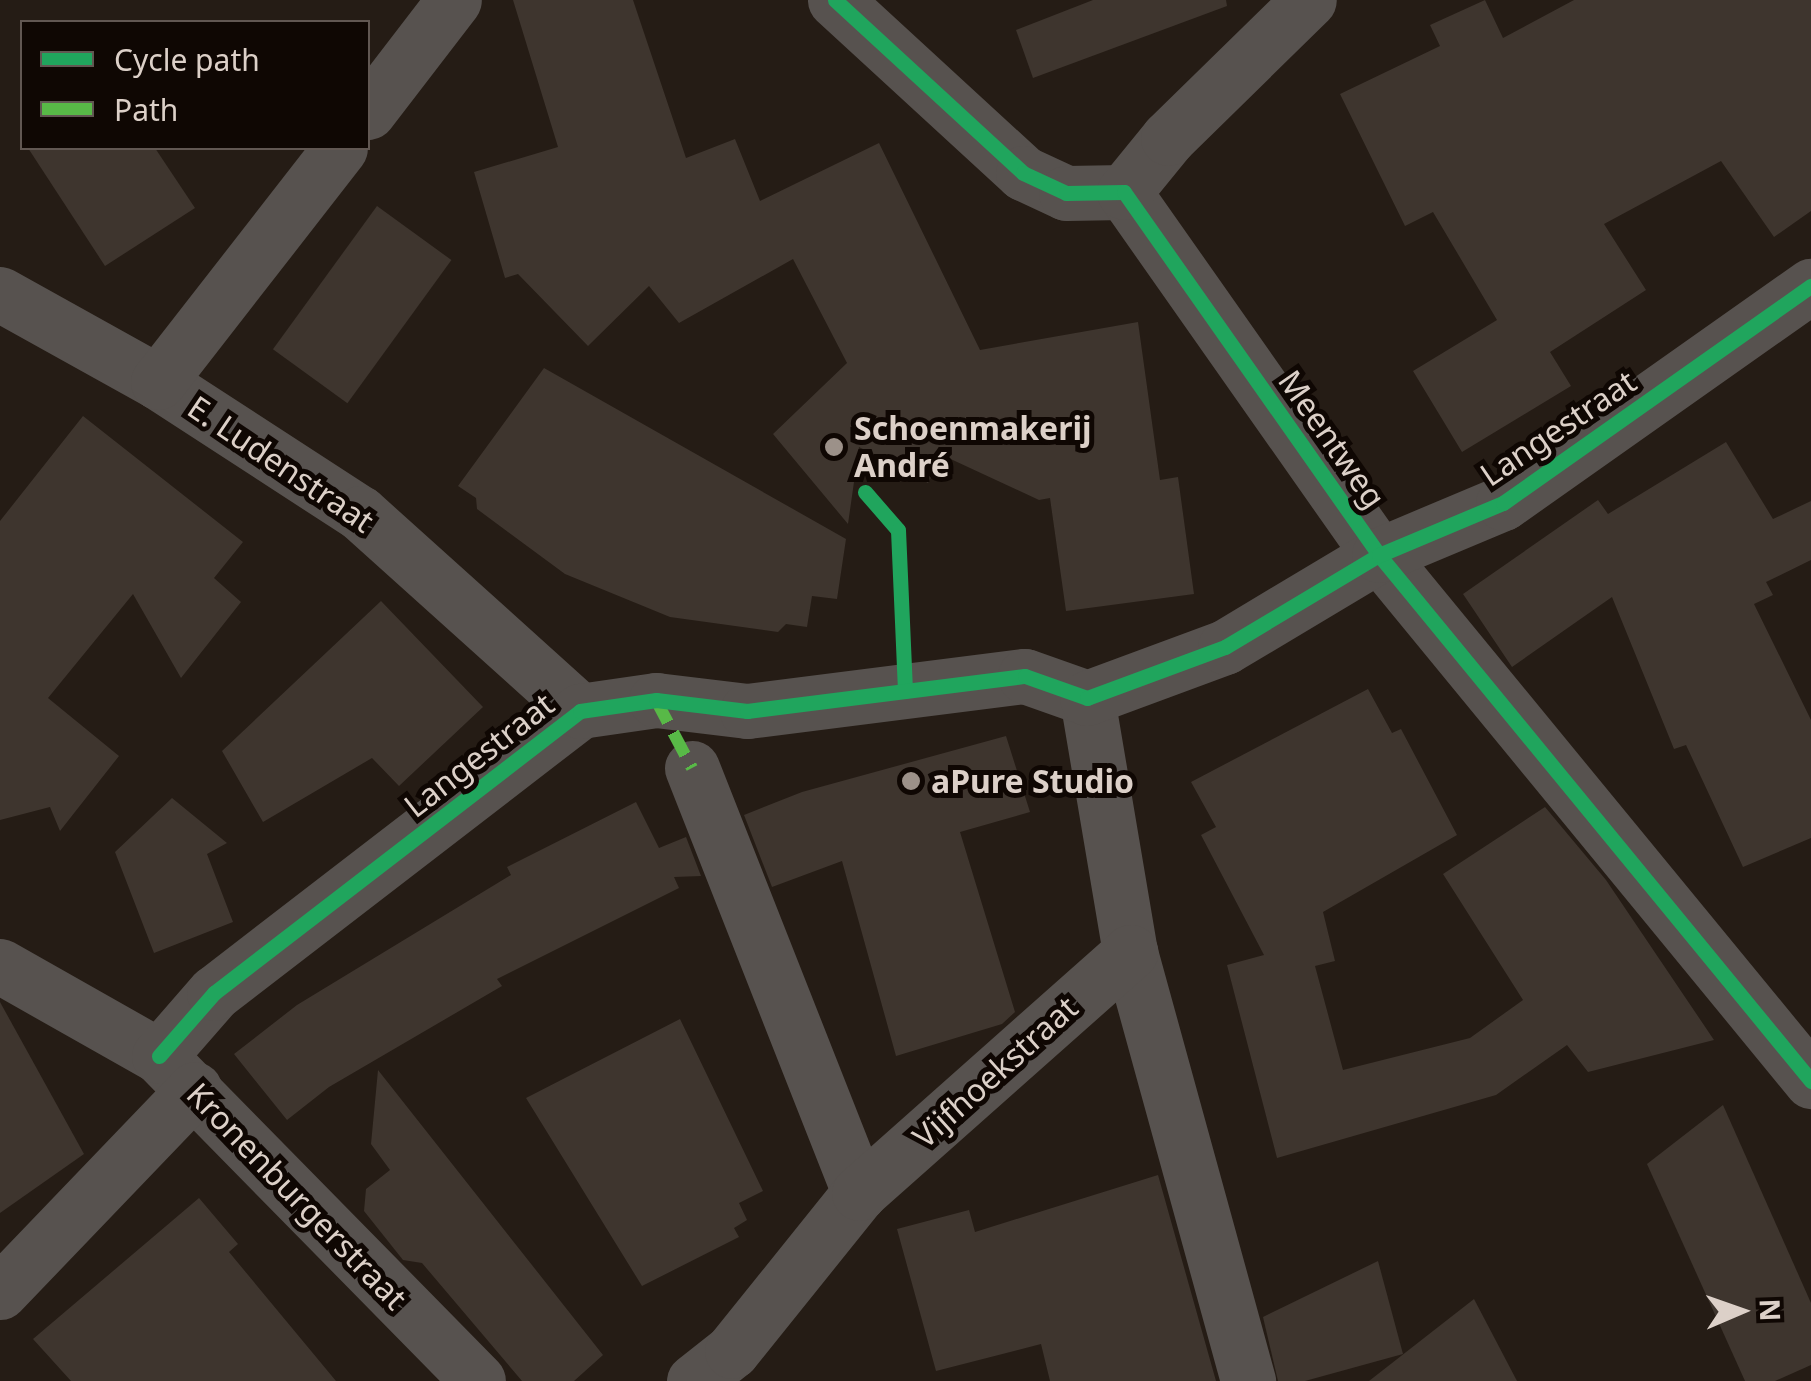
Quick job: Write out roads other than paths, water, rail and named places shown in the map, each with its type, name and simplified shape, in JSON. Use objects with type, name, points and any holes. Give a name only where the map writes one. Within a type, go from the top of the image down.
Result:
[{"type":"street","points":[[370,109],[454,0]]},
{"type":"street","points":[[835,0],[1023,172],[1066,193],[1124,192],[1168,138],[1309,0]]},
{"type":"street","points":[[158,382],[338,150]]},
{"type":"street","name":"Meentweg","points":[[1124,192],[1379,555],[1811,1081]]},
{"type":"street","name":"Langestraat","points":[[0,1292],[177,1073],[214,993],[580,711],[656,700],[746,711],[1024,676],[1087,698],[1225,647],[1379,555],[1503,503],[1811,286]]},
{"type":"street","name":"E. Ludenstraat","points":[[0,294],[158,382],[360,513],[580,711]]},
{"type":"street","points":[[1087,698],[1130,952],[1248,1381]]},
{"type":"street","points":[[692,768],[859,1193],[724,1371]]},
{"type":"street","name":"Vijfhoekstraat","points":[[859,1193],[1130,952]]},
{"type":"street","name":"Kronenburgerstraat","points":[[0,966],[177,1073],[478,1381]]},
{"type":"place","name":"Schoenmakerij André","points":[[834,447]]},
{"type":"place","name":"aPure Studio","points":[[911,781]]}]
